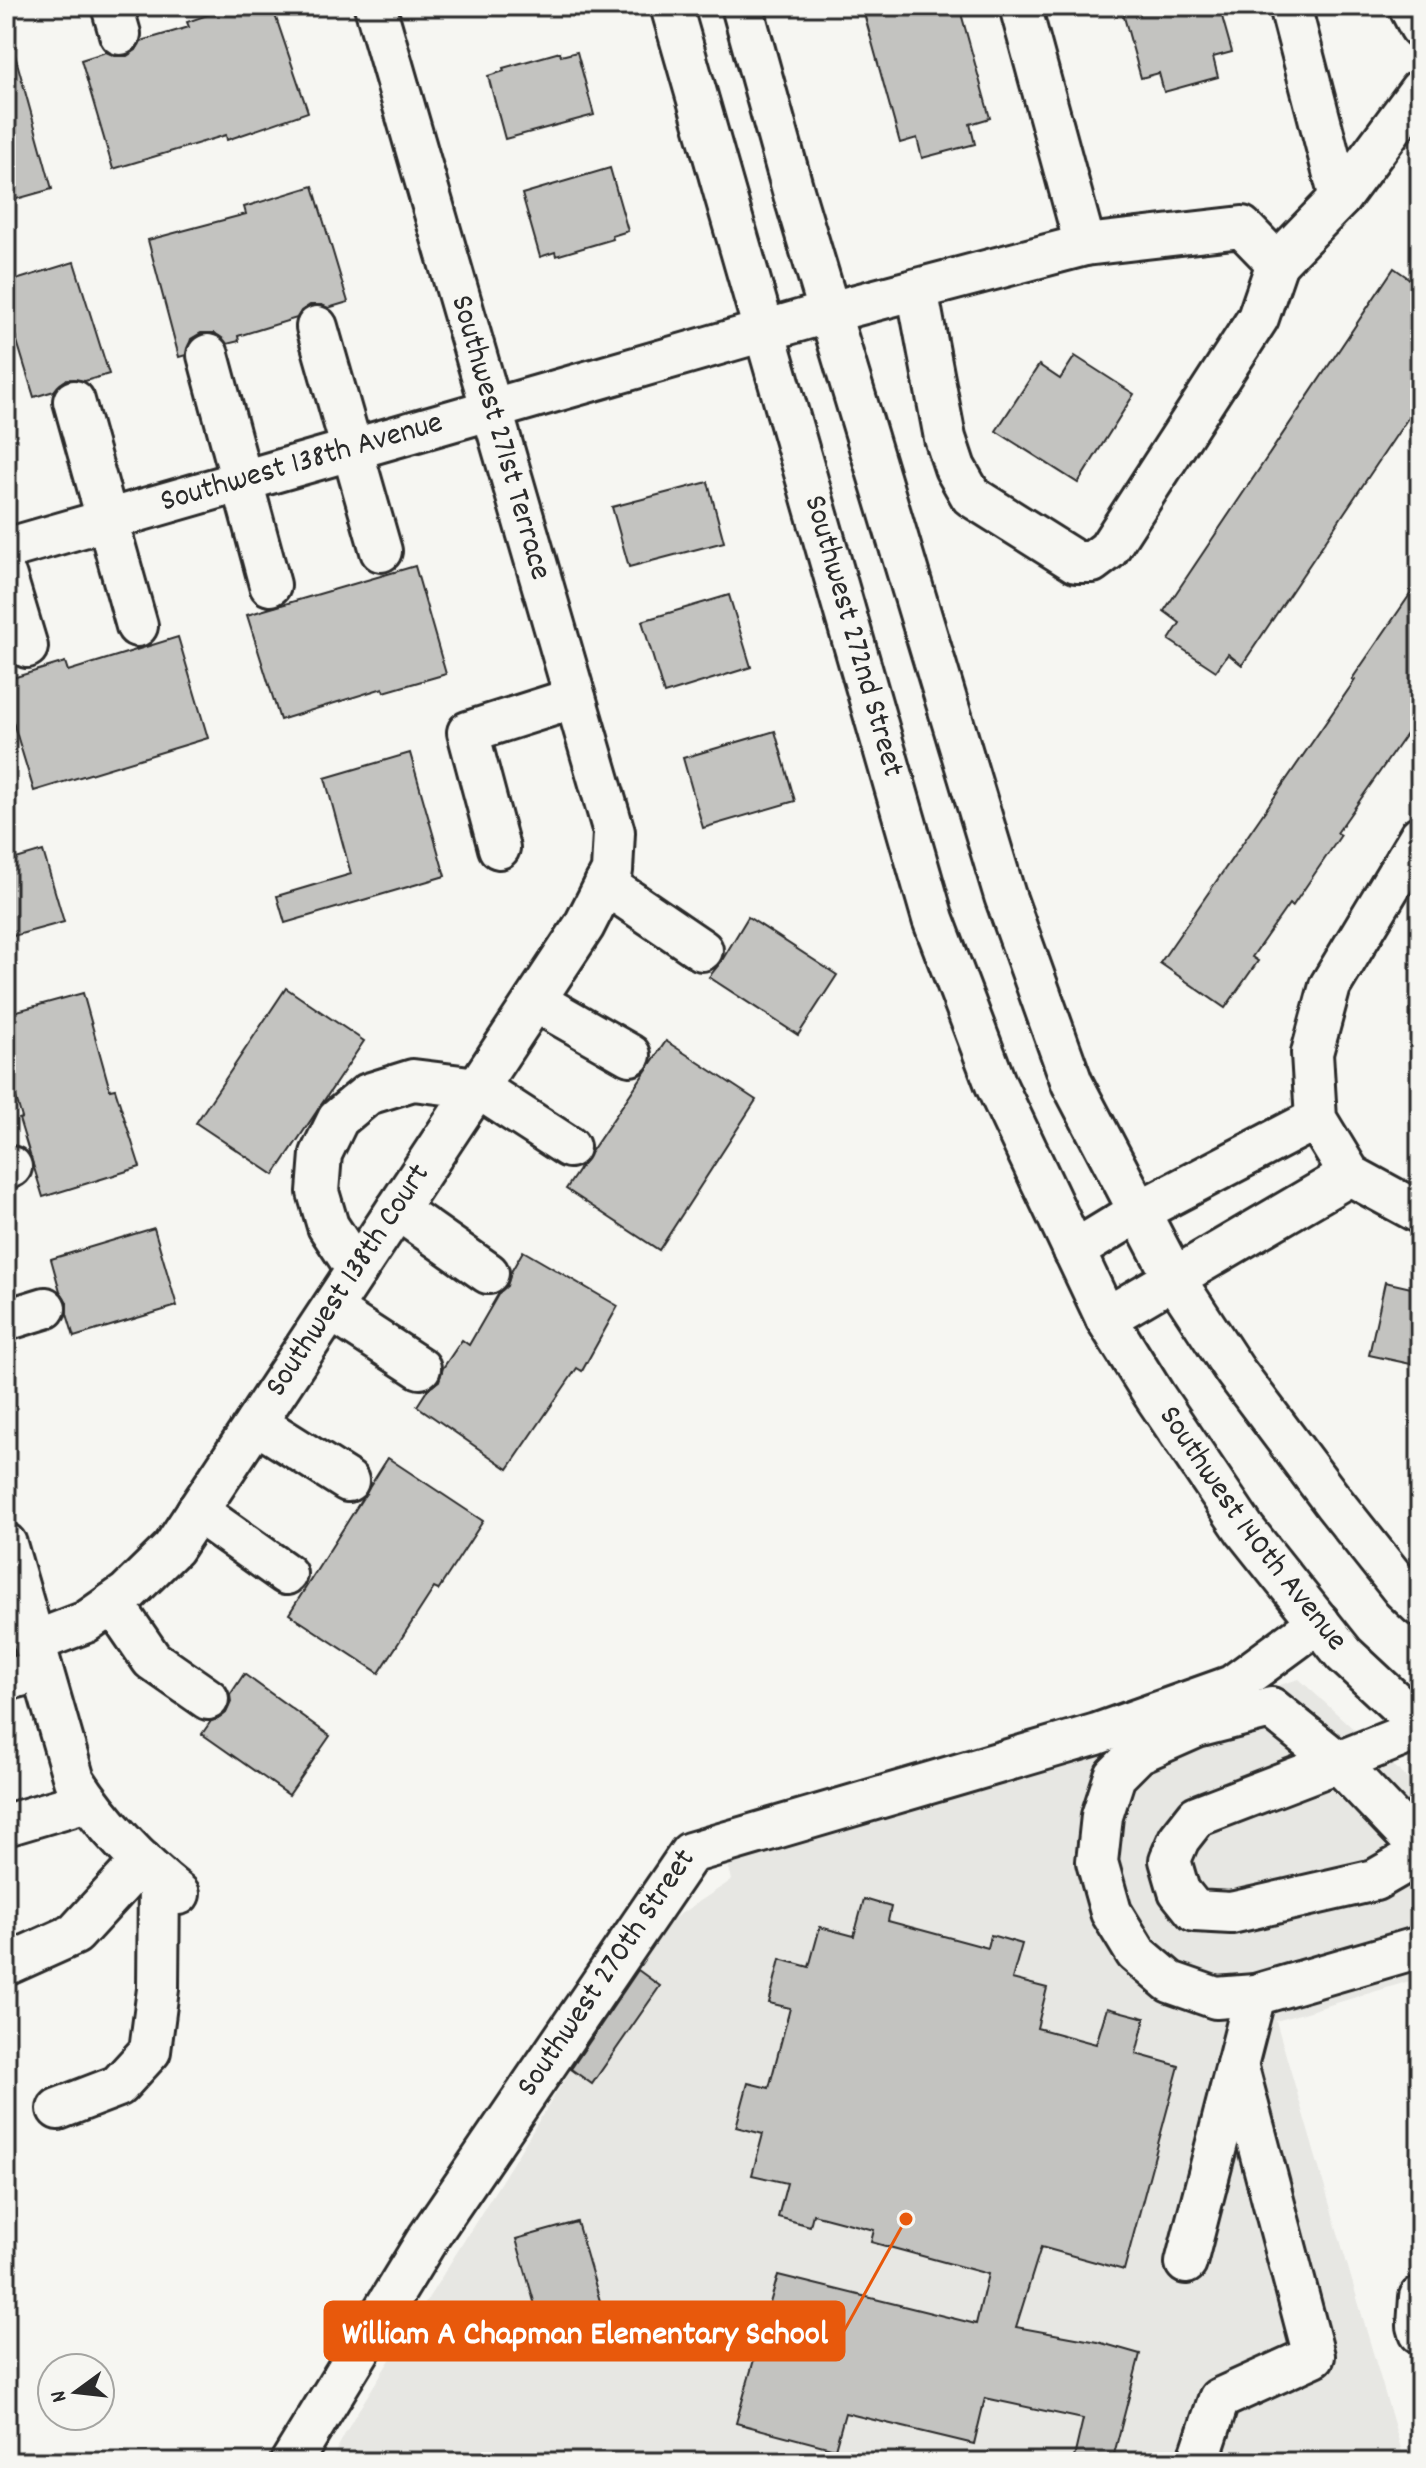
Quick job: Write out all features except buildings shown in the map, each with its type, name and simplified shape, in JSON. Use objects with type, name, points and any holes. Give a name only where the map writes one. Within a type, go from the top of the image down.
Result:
[{"type":"street","name":"Southwest 271st Terrace","points":[[375,6],[614,832],[608,877]]},
{"type":"street","name":"Southwest 272nd Street","points":[[671,6],[933,919],[996,1085],[1106,1318]]},
{"type":"street","points":[[742,6],[1005,896],[1072,1083],[1174,1278],[1262,1407],[1403,1590],[1420,1606]]},
{"type":"street","points":[[1020,6],[1085,245]]},
{"type":"street","points":[[1290,6],[1340,198]]},
{"type":"street","points":[[1409,6],[1420,27]]},
{"type":"street","points":[[917,289],[945,438],[955,468],[971,496],[1076,562],[1092,562],[1108,550],[1258,318],[1277,263],[1340,198],[1420,90]]},
{"type":"street","name":"Southwest 138th Avenue","points":[[6,549],[830,312],[1085,245],[1242,227],[1277,263]]},
{"type":"street","points":[[317,327],[381,551]]},
{"type":"street","points":[[208,355],[270,585]]},
{"type":"street","points":[[74,401],[137,626]]},
{"type":"street","points":[[6,577],[27,647]]},
{"type":"street","points":[[499,848],[468,732],[575,698]]},
{"type":"street","points":[[1420,836],[1330,986],[1312,1053],[1316,1119],[1350,1175],[1420,1213]]},
{"type":"street","points":[[608,877],[702,950]]},
{"type":"street","name":"Southwest 138th Court","points":[[28,1664],[127,1593],[173,1548],[584,926],[608,877]]},
{"type":"street","points":[[535,1001],[630,1055]]},
{"type":"street","points":[[357,1270],[328,1226],[318,1192],[321,1154],[338,1119],[368,1094],[413,1080],[478,1088],[569,1147]]},
{"type":"street","points":[[1074,1251],[1138,1212],[1316,1119]]},
{"type":"street","points":[[1106,1318],[1350,1175]]},
{"type":"street","points":[[397,1209],[488,1273]]},
{"type":"street","points":[[6,1320],[45,1308]]},
{"type":"street","points":[[331,1310],[420,1368]]},
{"type":"street","name":"Southwest 140th Avenue","points":[[1106,1318],[1245,1530],[1344,1654],[1420,1725]]},
{"type":"street","points":[[256,1423],[348,1481]]},
{"type":"street","points":[[197,1511],[286,1574]]},
{"type":"street","points":[[6,1544],[28,1664],[74,1780],[87,1801],[160,1878],[158,1989],[150,2051],[118,2086],[58,2109]]},
{"type":"street","points":[[113,1603],[152,1660],[208,1699]]},
{"type":"street","name":"Southwest 270th Street","points":[[291,2462],[428,2238],[690,1853],[1097,1734],[1232,1686],[1319,1622]]},
{"type":"street","points":[[1420,1725],[1398,1738],[1338,1762],[1197,1816],[1179,1839],[1170,1860],[1179,1891],[1195,1911],[1231,1913],[1375,1880],[1420,1851],[1338,1762],[1271,1708],[1197,1727],[1138,1753],[1115,1776],[1102,1816],[1097,1862],[1111,1912],[1136,1953],[1170,1982],[1216,1998],[1255,1995],[1420,1947]]},
{"type":"street","points":[[6,1825],[87,1801]]},
{"type":"street","points":[[6,1965],[75,1934],[160,1878]]},
{"type":"street","points":[[1186,2263],[1255,1995]]},
{"type":"street","points":[[1198,2462],[1219,2399],[1314,2356],[1237,2064]]},
{"type":"street","points":[[1420,2297],[1420,2333]]},
{"type":"shaded area","points":[[1299,1679],[1420,1790],[1420,1978],[1276,2021],[1405,2462],[330,2462],[353,2419],[659,1928],[732,1880],[725,1855]]},
{"type":"place","name":"William A Chapman Elementary School","points":[[906,2219]]}]
